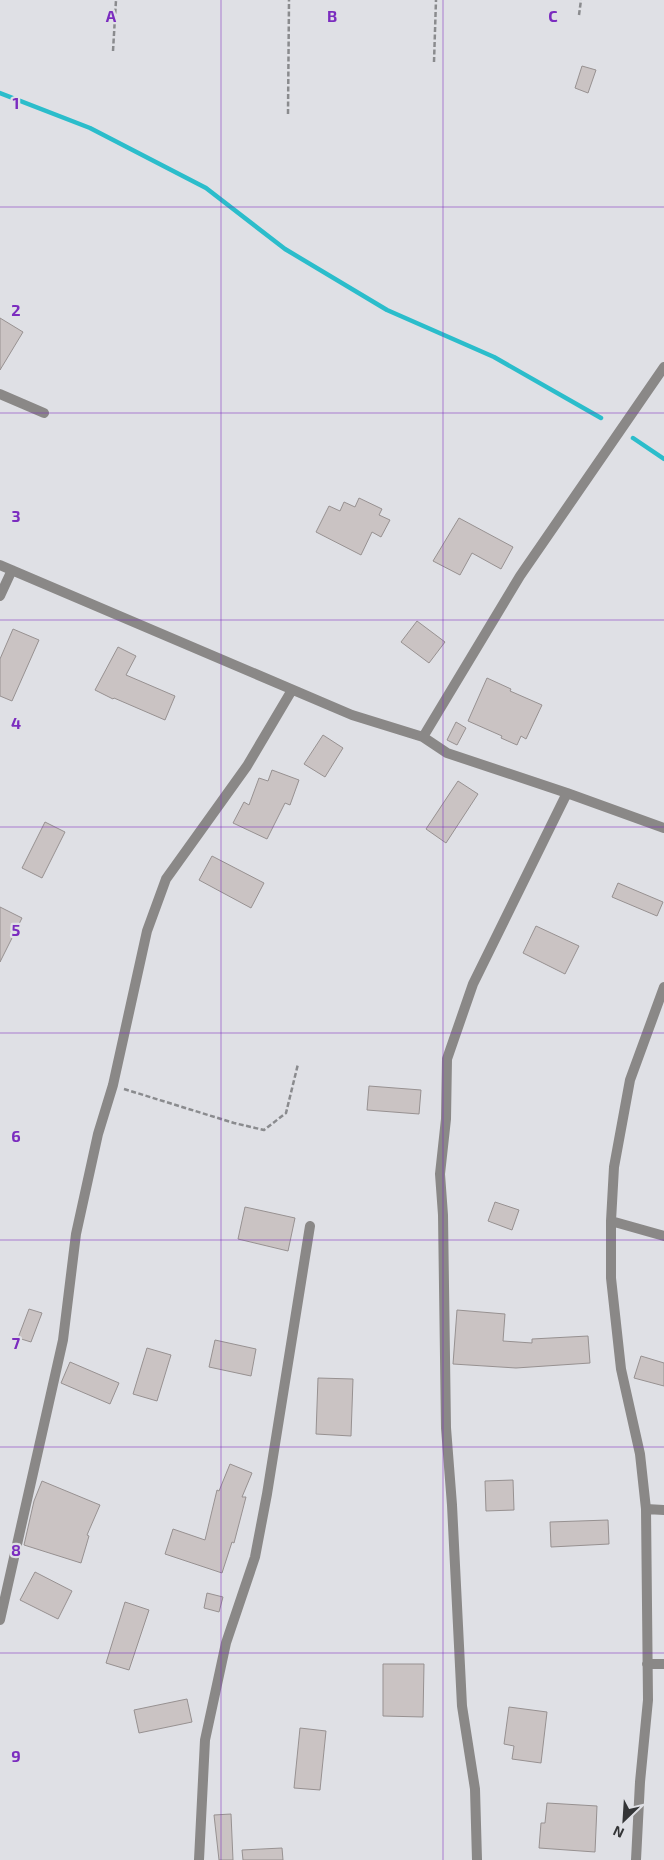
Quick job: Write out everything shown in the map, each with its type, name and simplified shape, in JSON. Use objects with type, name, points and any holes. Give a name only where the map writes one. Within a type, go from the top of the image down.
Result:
[{"type":"street","points":[[423,737],[520,576],[664,367]]},
{"type":"street","points":[[0,394],[44,413]]},
{"type":"street","points":[[0,565],[352,715],[423,737],[446,753],[568,793],[664,828]]},
{"type":"street","points":[[0,596],[12,570]]},
{"type":"street","points":[[0,1620],[63,1340],[76,1234],[98,1134],[113,1085],[147,931],[166,879],[247,766],[292,690]]},
{"type":"street","points":[[477,1860],[475,1789],[462,1706],[452,1505],[446,1428],[443,1214],[440,1174],[446,1119],[447,1059],[474,984],[568,793]]},
{"type":"street","points":[[636,1860],[640,1782],[648,1700],[646,1508],[640,1454],[621,1369],[611,1278],[611,1221],[614,1167],[630,1080],[664,987]]},
{"type":"street","points":[[611,1221],[664,1236]]},
{"type":"street","points":[[199,1860],[205,1740],[226,1643],[255,1557],[267,1494],[310,1226]]},
{"type":"street","points":[[646,1508],[664,1510]]},
{"type":"street","points":[[647,1664],[664,1664]]},
{"type":"path","points":[[113,51],[116,0]]},
{"type":"path","points":[[288,114],[289,0]]},
{"type":"path","points":[[434,62],[436,0]]},
{"type":"path","points":[[579,15],[581,0]]},
{"type":"path","points":[[113,1085],[234,1123],[264,1130],[286,1113],[298,1064]]},
{"type":"building","points":[[582,66],[596,70],[588,93],[575,88]]},
{"type":"building","points":[[0,318],[23,332],[0,370]]},
{"type":"building","points":[[359,498],[382,509],[379,515],[390,520],[381,537],[372,532],[361,555],[316,532],[329,506],[340,511],[344,502],[355,507]]},
{"type":"building","points":[[459,518],[513,547],[501,569],[472,553],[460,575],[433,561]]},
{"type":"building","points":[[417,621],[445,642],[429,663],[401,642]]},
{"type":"building","points":[[13,629],[39,640],[12,701],[0,696],[0,659]]},
{"type":"building","points":[[118,647],[136,656],[126,675],[175,696],[165,720],[95,690]]},
{"type":"building","points":[[487,678],[511,689],[510,691],[542,705],[526,739],[521,736],[517,745],[468,721]]},
{"type":"building","points":[[456,722],[466,728],[457,745],[447,740]]},
{"type":"building","points":[[323,735],[343,748],[325,777],[304,764]]},
{"type":"building","points":[[272,770],[299,780],[290,805],[285,803],[267,839],[233,823],[244,802],[249,805],[259,778],[268,781]]},
{"type":"building","points":[[458,781],[478,794],[446,843],[426,829]]},
{"type":"building","points":[[45,822],[65,832],[42,878],[22,868]]},
{"type":"building","points":[[212,856],[264,883],[251,908],[199,880]]},
{"type":"building","points":[[618,883],[663,902],[657,916],[612,897]]},
{"type":"building","points":[[0,907],[22,918],[0,962]]},
{"type":"building","points":[[536,926],[579,946],[565,974],[523,953]]},
{"type":"building","points":[[369,1086],[421,1090],[419,1114],[367,1110]]},
{"type":"building","points":[[495,1202],[519,1210],[512,1230],[488,1221]]},
{"type":"building","points":[[245,1207],[295,1218],[288,1251],[238,1239]]},
{"type":"building","points":[[29,1309],[42,1313],[31,1342],[18,1338]]},
{"type":"building","points":[[457,1310],[505,1314],[503,1341],[532,1343],[532,1339],[588,1336],[590,1363],[516,1368],[453,1364]]},
{"type":"building","points":[[215,1340],[256,1349],[251,1376],[209,1367]]},
{"type":"building","points":[[147,1348],[171,1355],[157,1401],[133,1394]]},
{"type":"building","points":[[641,1356],[664,1363],[664,1386],[634,1378]]},
{"type":"building","points":[[70,1362],[119,1383],[110,1404],[61,1383]]},
{"type":"building","points":[[318,1378],[353,1379],[351,1436],[316,1434]]},
{"type":"building","points":[[230,1464],[252,1473],[242,1497],[246,1497],[234,1543],[232,1542],[222,1573],[165,1554],[173,1529],[205,1540],[217,1490],[219,1491]]},
{"type":"building","points":[[513,1480],[514,1510],[486,1511],[485,1481]]},
{"type":"building","points":[[42,1481],[100,1505],[87,1535],[89,1536],[81,1563],[24,1545],[34,1501]]},
{"type":"building","points":[[608,1520],[609,1544],[551,1547],[550,1522]]},
{"type":"building","points":[[35,1572],[72,1591],[58,1619],[20,1600]]},
{"type":"building","points":[[207,1593],[223,1597],[219,1612],[204,1608]]},
{"type":"building","points":[[125,1602],[149,1610],[129,1670],[106,1663]]},
{"type":"building","points":[[383,1664],[424,1664],[423,1717],[383,1716]]},
{"type":"building","points":[[187,1699],[192,1722],[139,1733],[134,1710]]},
{"type":"building","points":[[509,1707],[547,1712],[541,1763],[512,1759],[514,1746],[504,1744]]},
{"type":"building","points":[[300,1728],[326,1731],[320,1790],[294,1788]]},
{"type":"building","points":[[547,1803],[597,1806],[595,1852],[539,1848],[541,1823],[545,1823]]},
{"type":"building","points":[[231,1814],[233,1860],[219,1860],[214,1815]]},
{"type":"building","points":[[282,1848],[283,1860],[243,1860],[242,1850]]},
{"type":"waterway","points":[[0,93],[90,128],[206,188],[285,249],[387,310],[494,357],[601,418]]},
{"type":"waterway","points":[[633,438],[664,459]]}]
